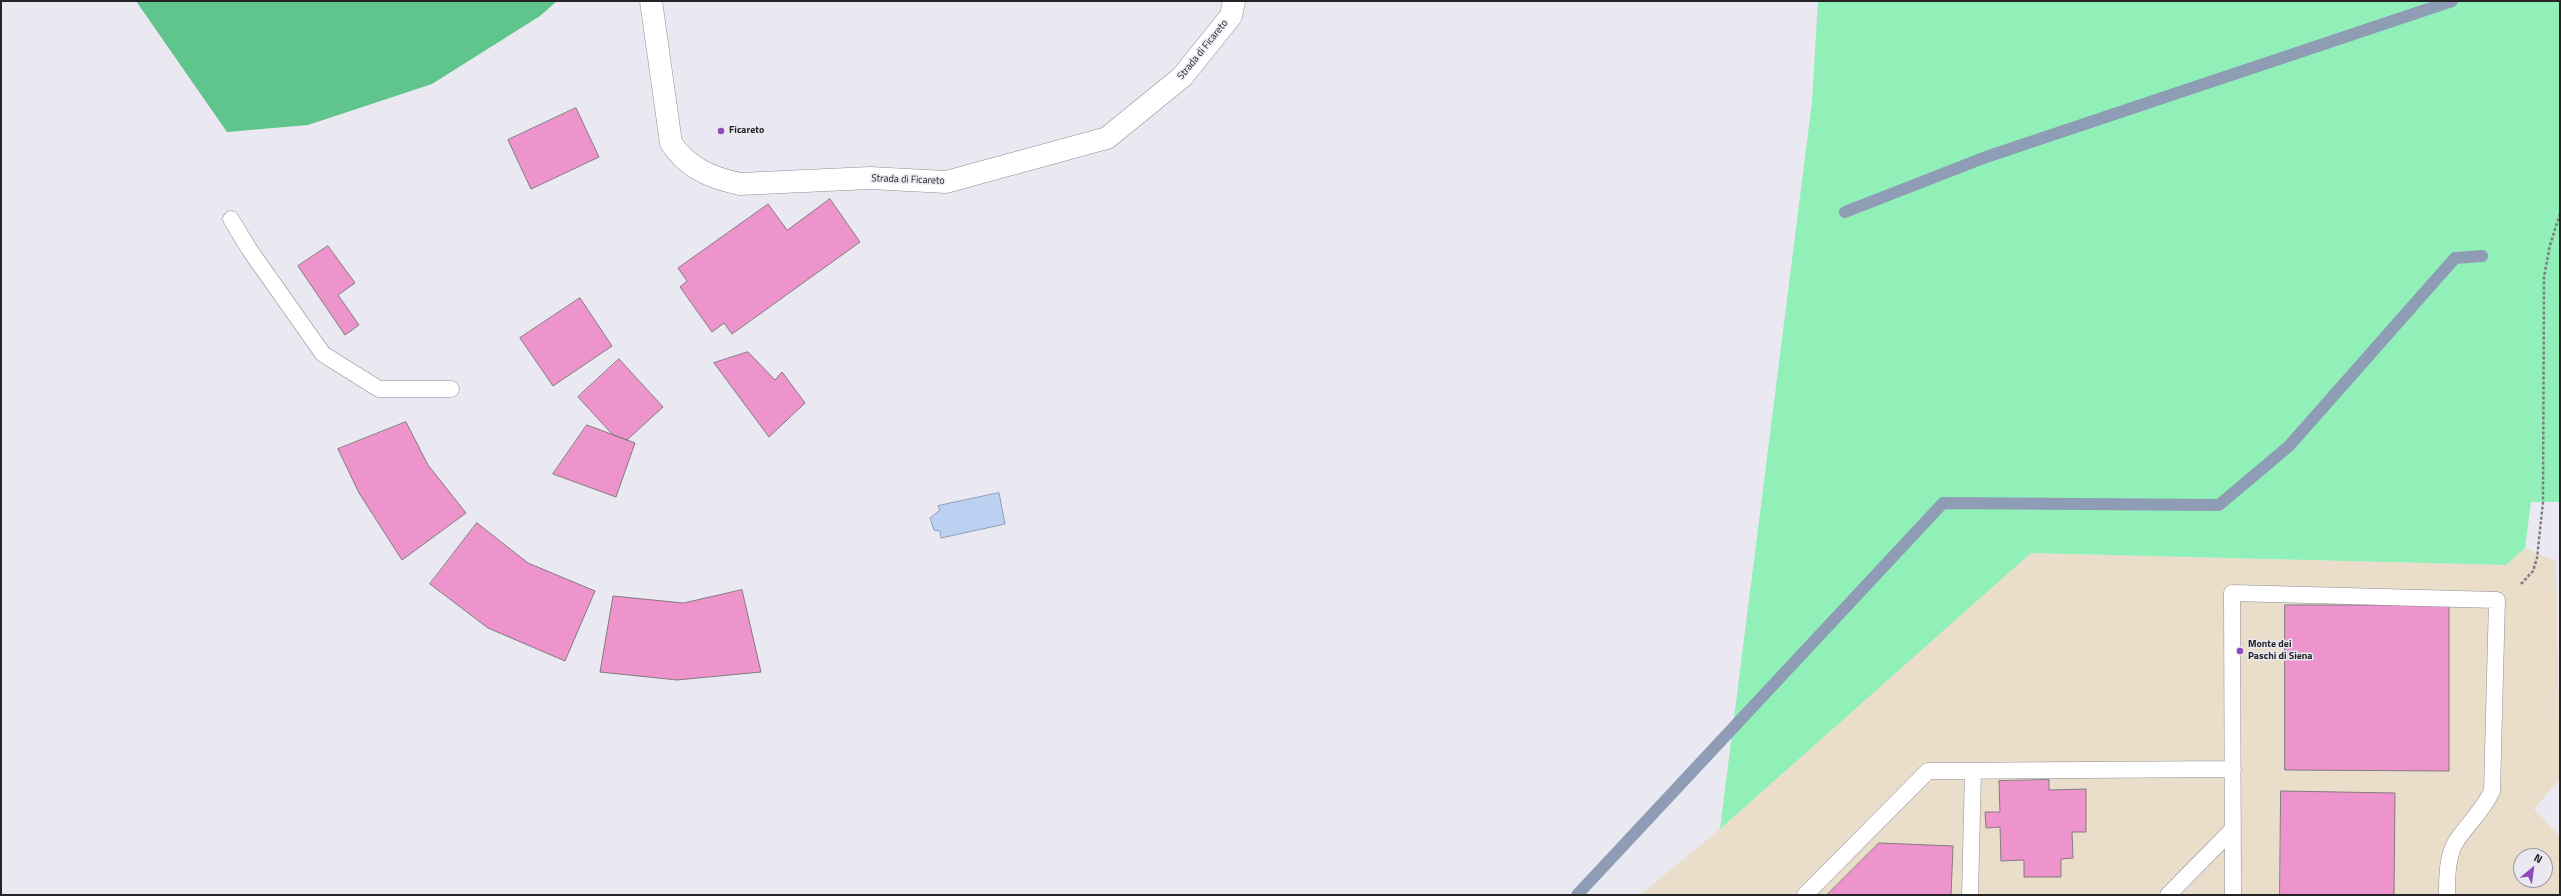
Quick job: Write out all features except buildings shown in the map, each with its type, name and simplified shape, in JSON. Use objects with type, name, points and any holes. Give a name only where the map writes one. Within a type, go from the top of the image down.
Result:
[{"type":"street","name":"Strada di Ficareto","points":[[651,1],[671,143],[676,151],[698,170],[720,180],[740,184],[870,178],[946,182],[1107,138],[1182,77],[1231,16],[1234,1]]},
{"type":"lane","points":[[231,219],[248,249],[323,354],[379,389],[451,389]]},
{"type":"lane","points":[[2233,895],[2232,593],[2497,600],[2492,791],[2486,804],[2456,841],[2450,858],[2447,895]]},
{"type":"lane","points":[[1805,895],[1928,771],[2233,769]]},
{"type":"lane","points":[[1970,895],[1973,771]]},
{"type":"lane","points":[[2168,895],[2233,829]]},
{"type":"path","points":[[2497,600],[2524,582],[2533,571],[2537,558],[2543,502],[2544,277],[2550,245],[2560,214]]},
{"type":"shaded area","name":"Monte dei Paschi di Siena","points":[[2525,548],[2556,561],[2560,779],[2534,809],[2560,837],[2560,895],[1640,895],[1720,829],[2031,553],[2506,565]]},
{"type":"green space","points":[[136,1],[557,1],[540,16],[432,84],[308,125],[227,132]]},
{"type":"green space","points":[[1818,1],[2560,1],[2560,502],[2531,502],[2525,548],[2506,565],[2031,553],[1720,829],[1812,102]]},
{"type":"water","points":[[999,493],[1005,524],[941,538],[940,531],[934,530],[930,518],[940,510],[938,506]]},
{"type":"waterway","points":[[1845,212],[1986,157],[2452,1]]},
{"type":"waterway","points":[[1577,895],[1943,503],[2219,505],[2289,446],[2455,258],[2482,256]]},
{"type":"place","name":"Ficareto","points":[[721,131]]},
{"type":"place","name":"Monte dei Paschi di Siena","points":[[2240,651]]}]
